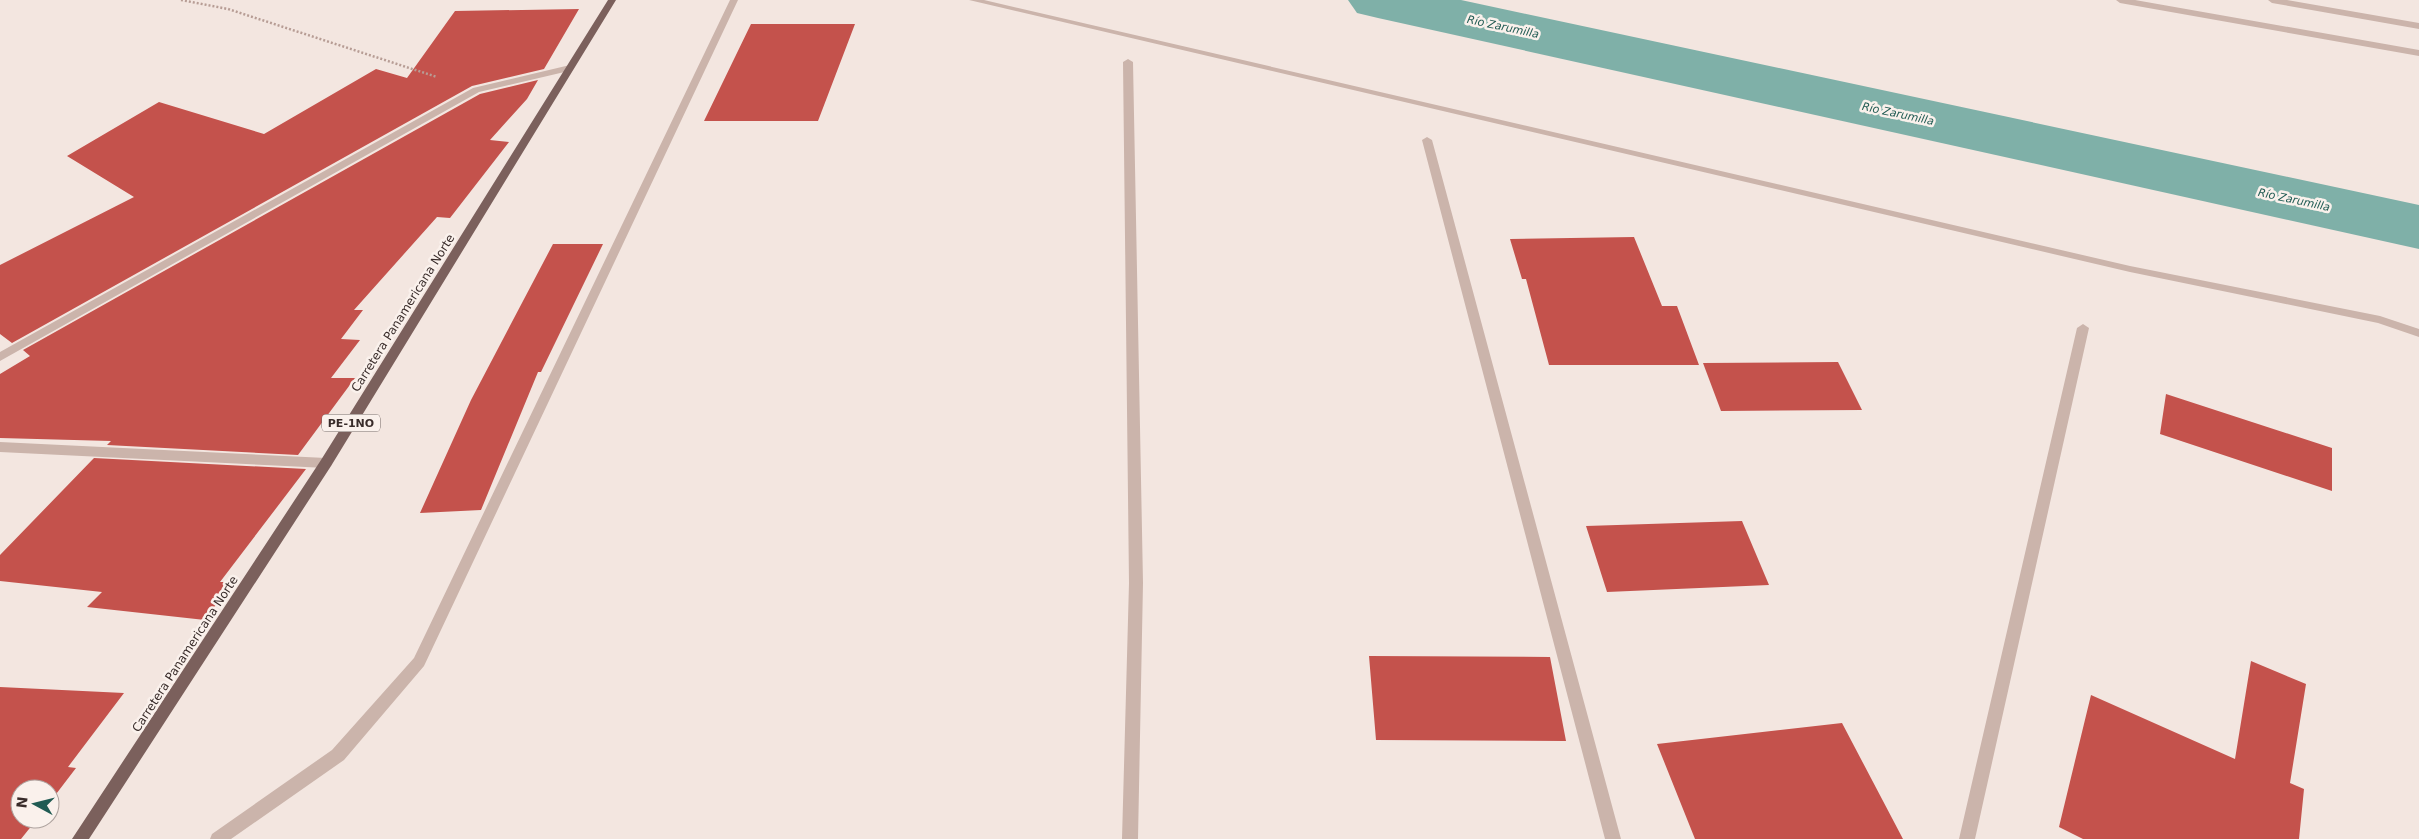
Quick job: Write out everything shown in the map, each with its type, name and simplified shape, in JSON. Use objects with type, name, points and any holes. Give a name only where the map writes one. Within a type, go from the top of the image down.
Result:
[{"type":"main road","name":"Carretera Panamericana Norte","points":[[80,839],[326,463],[612,0]]},
{"type":"street","points":[[218,839],[338,755],[419,662],[734,0]]},
{"type":"street","points":[[973,0],[2130,269],[2380,320],[2419,334]]},
{"type":"street","points":[[2120,0],[2419,53]]},
{"type":"street","points":[[2272,0],[2419,26]]},
{"type":"street","points":[[1128,62],[1136,583],[1130,839]]},
{"type":"street","points":[[0,357],[476,90],[570,68]]},
{"type":"street","points":[[1426,140],[1613,839]]},
{"type":"street","points":[[1967,839],[2083,328]]},
{"type":"street","points":[[0,447],[326,463]]},
{"type":"path","points":[[182,0],[228,9],[476,90]]},
{"type":"building","points":[[579,9],[544,69],[472,86],[12,343],[0,334],[0,265],[134,197],[67,156],[159,102],[264,134],[376,69],[407,78],[455,11]]},
{"type":"building","points":[[751,24],[855,24],[818,121],[704,121]]},
{"type":"building","points":[[538,80],[527,99],[490,140],[509,142],[450,218],[437,217],[354,310],[363,310],[341,339],[360,340],[331,378],[355,378],[298,455],[107,445],[111,441],[0,438],[0,374],[30,356],[23,350],[480,94]]},
{"type":"building","points":[[1634,237],[1662,306],[1677,306],[1699,365],[1549,365],[1526,279],[1522,279],[1510,239]]},
{"type":"building","points":[[553,244],[603,244],[541,372],[538,372],[481,510],[420,513],[471,400]]},
{"type":"building","points":[[1838,362],[1862,410],[1721,411],[1703,363]]},
{"type":"building","points":[[2166,394],[2332,448],[2332,491],[2160,434]]},
{"type":"building","points":[[94,458],[306,469],[220,582],[232,582],[205,620],[87,607],[102,592],[0,581],[0,555]]},
{"type":"building","points":[[1742,521],[1769,585],[1607,592],[1586,526]]},
{"type":"building","points":[[1369,656],[1550,657],[1566,741],[1376,740]]},
{"type":"building","points":[[2251,661],[2306,684],[2290,783],[2304,789],[2299,839],[2083,839],[2059,827],[2091,695],[2235,759]]},
{"type":"building","points":[[0,687],[124,693],[68,767],[76,768],[60,789],[60,779],[10,779],[10,829],[29,829],[21,839],[0,839]]},
{"type":"building","points":[[1842,723],[1903,839],[1695,839],[1657,744]]},
{"type":"waterway","name":"Río Zarumilla","points":[[1378,0],[2419,227]]}]
